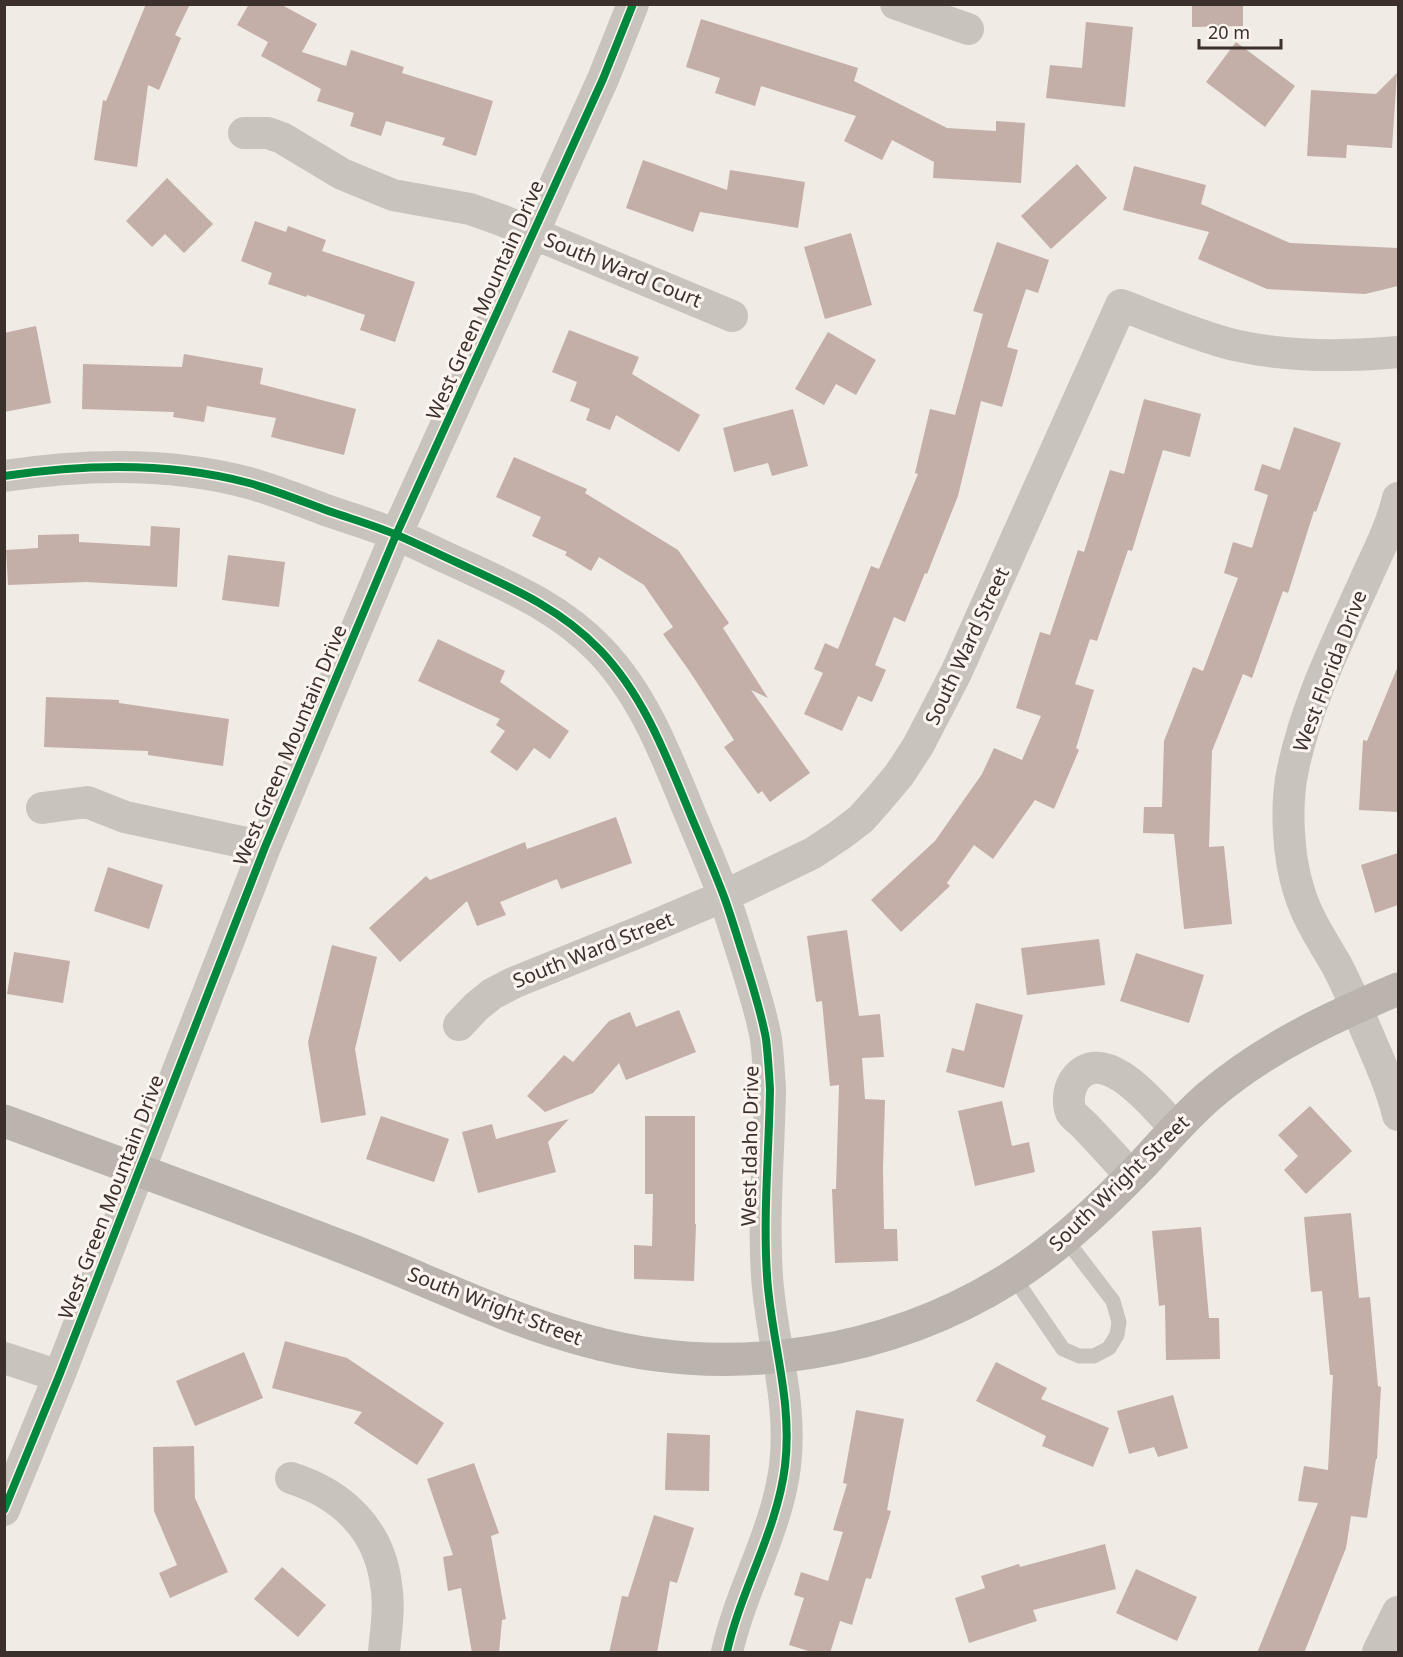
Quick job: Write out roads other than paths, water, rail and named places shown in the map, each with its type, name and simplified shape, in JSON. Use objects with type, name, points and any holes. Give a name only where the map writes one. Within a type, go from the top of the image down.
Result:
[{"type":"street","name":"West Green Mountain Drive","points":[[4,1510],[59,1376],[265,847],[396,535],[603,79],[633,4]]},
{"type":"street","points":[[896,4],[968,29]]},
{"type":"street","name":"South Ward Court","points":[[244,133],[268,133],[282,138],[342,174],[393,195],[470,209],[732,316]]},
{"type":"street","name":"South Ward Street","points":[[459,1025],[476,1006],[513,982],[724,896],[813,853],[861,819],[899,775],[918,746],[956,673],[1121,305],[1205,336],[1234,345],[1263,350],[1329,355],[1398,352]]},
{"type":"street","name":"West Idaho Drive","points":[[4,476],[69,469],[147,468],[185,471],[249,483],[396,535],[547,606],[599,649],[620,672],[636,697],[653,726],[724,896],[758,1002],[769,1065],[767,1278],[785,1391],[786,1465],[775,1513],[736,1616],[728,1653]]},
{"type":"street","name":"West Florida Drive","points":[[1398,498],[1384,539],[1302,732],[1292,772],[1289,802],[1291,856],[1306,914],[1336,965],[1356,1006],[1383,1068],[1398,1115]]},
{"type":"street","points":[[42,808],[87,802],[125,817],[265,847]]},
{"type":"street","name":"South Wright Street","points":[[4,1121],[349,1250],[521,1320],[592,1343],[695,1359],[778,1356],[839,1348],[869,1341],[964,1304],[1014,1276],[1049,1251],[1083,1222],[1211,1095],[1288,1040],[1398,988]]},
{"type":"street","points":[[1131,1176],[1071,1112],[1068,1097],[1074,1081],[1083,1072],[1096,1067],[1110,1070],[1132,1083],[1176,1129]]},
{"type":"street","points":[[4,1358],[59,1376]]},
{"type":"street","points":[[291,1478],[310,1484],[329,1494],[346,1507],[374,1542],[387,1585],[384,1653]]},
{"type":"street","points":[[1378,1653],[1398,1612]]},
{"type":"lane","points":[[1014,1276],[1063,1349],[1079,1356],[1094,1356],[1109,1348],[1117,1335],[1119,1322],[1113,1301],[1064,1238]]}]
